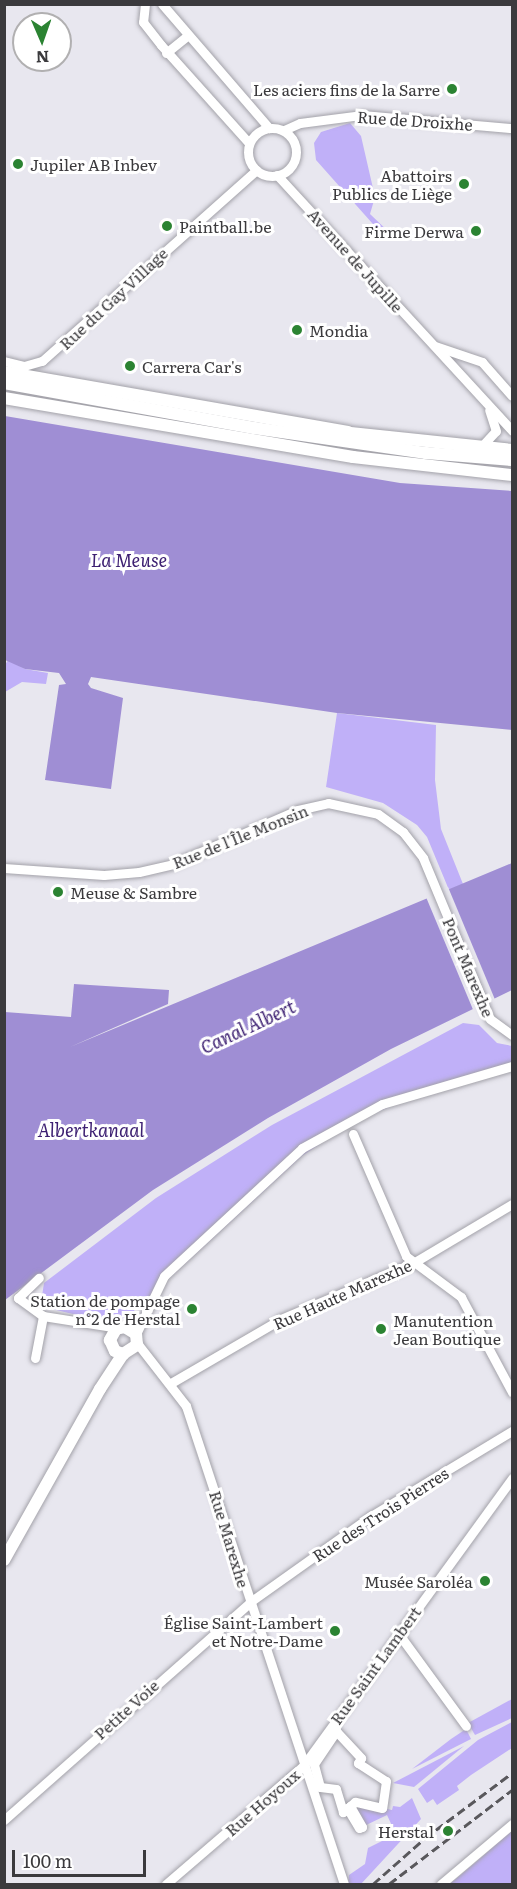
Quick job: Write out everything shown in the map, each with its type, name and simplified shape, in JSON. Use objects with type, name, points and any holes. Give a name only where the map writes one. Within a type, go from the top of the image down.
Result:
[{"type":"main road","points":[[4,372],[348,432]]},
{"type":"main road","points":[[4,383],[197,418],[405,450],[513,460]]},
{"type":"main road","points":[[4,392],[355,450],[513,467]]},
{"type":"main road","points":[[4,398],[381,462],[513,475]]},
{"type":"main road","points":[[4,403],[70,410]]},
{"type":"main road","points":[[197,418],[513,450]]},
{"type":"main road","points":[[4,1560],[132,1346],[129,1328],[119,1328],[110,1338],[115,1351],[132,1346]]},
{"type":"street","points":[[145,4],[143,22],[166,52],[249,143]]},
{"type":"street","points":[[162,4],[187,36],[269,128]]},
{"type":"street","points":[[166,52],[187,36]]},
{"type":"street","name":"Rue de Droixhe","points":[[284,130],[300,123],[362,115],[513,128]]},
{"type":"street","points":[[269,128],[284,130],[294,141],[296,155],[290,168],[277,175],[256,170],[249,158],[249,143],[257,133],[269,128]]},
{"type":"street","name":"Rue du Gay Village","points":[[4,361],[18,365],[37,364],[62,345],[256,170]]},
{"type":"street","name":"Avenue de Jupille","points":[[277,175],[513,431]]},
{"type":"street","points":[[433,345],[476,358],[513,396]]},
{"type":"street","name":"Avenue de Jupille","points":[[480,448],[496,428],[485,403]]},
{"type":"street","name":"Rue de l'Île Monsin","points":[[4,868],[104,875],[139,872],[173,864],[298,810],[327,803],[378,814],[393,822],[423,858],[436,889]]},
{"type":"street","name":"Pont Marexhe","points":[[436,889],[489,1016],[497,1028],[513,1035]]},
{"type":"street","points":[[132,1346],[164,1276],[302,1148],[382,1104],[513,1066]]},
{"type":"street","points":[[353,1134],[406,1256],[461,1297],[513,1392]]},
{"type":"street","name":"Rue Haute Marexhe","points":[[171,1383],[281,1319],[413,1263],[513,1204]]},
{"type":"street","points":[[39,1278],[18,1298],[43,1316],[94,1326],[119,1328]]},
{"type":"street","points":[[35,1358],[43,1316]]},
{"type":"street","points":[[94,1326],[110,1338]]},
{"type":"street","name":"Rue Marexhe","points":[[132,1346],[148,1357],[171,1383],[186,1406],[303,1766],[344,1884]]},
{"type":"street","name":"Rue des Trois Pierres","points":[[250,1602],[371,1516],[513,1431]]},
{"type":"street","name":"Rue Saint Lambert","points":[[303,1766],[513,1478]]},
{"type":"street","name":"Petite Voie","points":[[4,1820],[250,1602]]},
{"type":"street","points":[[398,1633],[466,1726]]},
{"type":"street","points":[[336,1731],[361,1758],[358,1763],[386,1781],[387,1787],[382,1808],[355,1803],[350,1806],[362,1827],[358,1828],[347,1808],[343,1812],[336,1789],[320,1786],[314,1764],[336,1731]]},
{"type":"street","name":"Rue Hoyoux","points":[[166,1884],[303,1766]]},
{"type":"street","points":[[441,1884],[513,1824]]},
{"type":"shaded area","points":[[350,123],[361,136],[375,197],[370,214],[391,234],[388,241],[316,160],[314,143],[321,132]]},
{"type":"shaded area","points":[[8,660],[25,669],[48,673],[46,684],[22,682],[5,692],[5,665]]},
{"type":"shaded area","points":[[337,713],[436,725],[435,780],[441,829],[463,884],[449,890],[427,837],[417,825],[383,803],[326,787]]},
{"type":"shaded area","points":[[463,1023],[479,1025],[497,1043],[512,1046],[512,1068],[415,1096],[352,1123],[302,1156],[124,1320],[106,1322],[52,1309],[42,1296],[44,1283],[156,1198],[272,1125]]},
{"type":"shaded area","points":[[512,1699],[512,1718],[475,1735],[468,1723]]},
{"type":"shaded area","points":[[512,1722],[512,1748],[471,1775],[457,1786],[459,1790],[437,1805],[433,1799],[427,1803],[418,1789],[478,1740]]},
{"type":"shaded area","points":[[466,1729],[471,1739],[412,1769],[451,1739]]},
{"type":"shaded area","points":[[464,1746],[414,1787],[393,1783]]},
{"type":"shaded area","points":[[412,1798],[421,1819],[361,1884],[348,1884],[349,1875],[365,1864],[368,1848],[384,1840],[393,1828],[387,1815],[362,1827],[350,1806],[355,1802],[392,1810],[393,1806],[400,1807]]},
{"type":"shaded area","points":[[512,1830],[512,1884],[450,1884],[483,1856]]},
{"type":"water","name":"La Meuse","points":[[5,416],[400,483],[512,491],[512,730],[337,713],[91,677],[88,684],[91,688],[123,698],[111,789],[45,780],[59,685],[66,684],[59,673],[25,669],[5,660]]},
{"type":"water","name":"Albertkanaal","points":[[512,863],[512,990],[391,1049],[268,1118],[153,1190],[5,1300],[5,1012],[71,1017],[74,984],[169,990],[168,1004],[70,1047]]},
{"type":"pier","points":[[448,887],[496,1002],[474,1012],[426,897]]},
{"type":"railway","points":[[373,1884],[425,1838],[512,1773]]},
{"type":"railway","points":[[389,1884],[512,1790]]},
{"type":"place","name":"Les aciers fins de la Sarre","points":[[452,89]]},
{"type":"place","name":"Jupiler AB Inbev","points":[[18,164]]},
{"type":"place","name":"Abattoirs Publics de Liège","points":[[464,184]]},
{"type":"place","name":"Paintball.be","points":[[167,226]]},
{"type":"place","name":"Firme Derwa","points":[[476,231]]},
{"type":"place","name":"Mondia","points":[[297,330]]},
{"type":"place","name":"Carrera Car's","points":[[130,366]]},
{"type":"place","name":"Meuse & Sambre","points":[[58,892]]},
{"type":"place","name":"Station de pompage n°2 de Herstal","points":[[192,1309]]},
{"type":"place","name":"Manutention Jean Boutique","points":[[381,1329]]},
{"type":"place","name":"Musée Saroléa","points":[[485,1581]]},
{"type":"place","name":"Église Saint-Lambert et Notre-Dame","points":[[335,1631]]},
{"type":"place","name":"Herstal","points":[[448,1831]]},
{"type":"water label","name":"Canal Albert","points":[[248,1027]]}]
